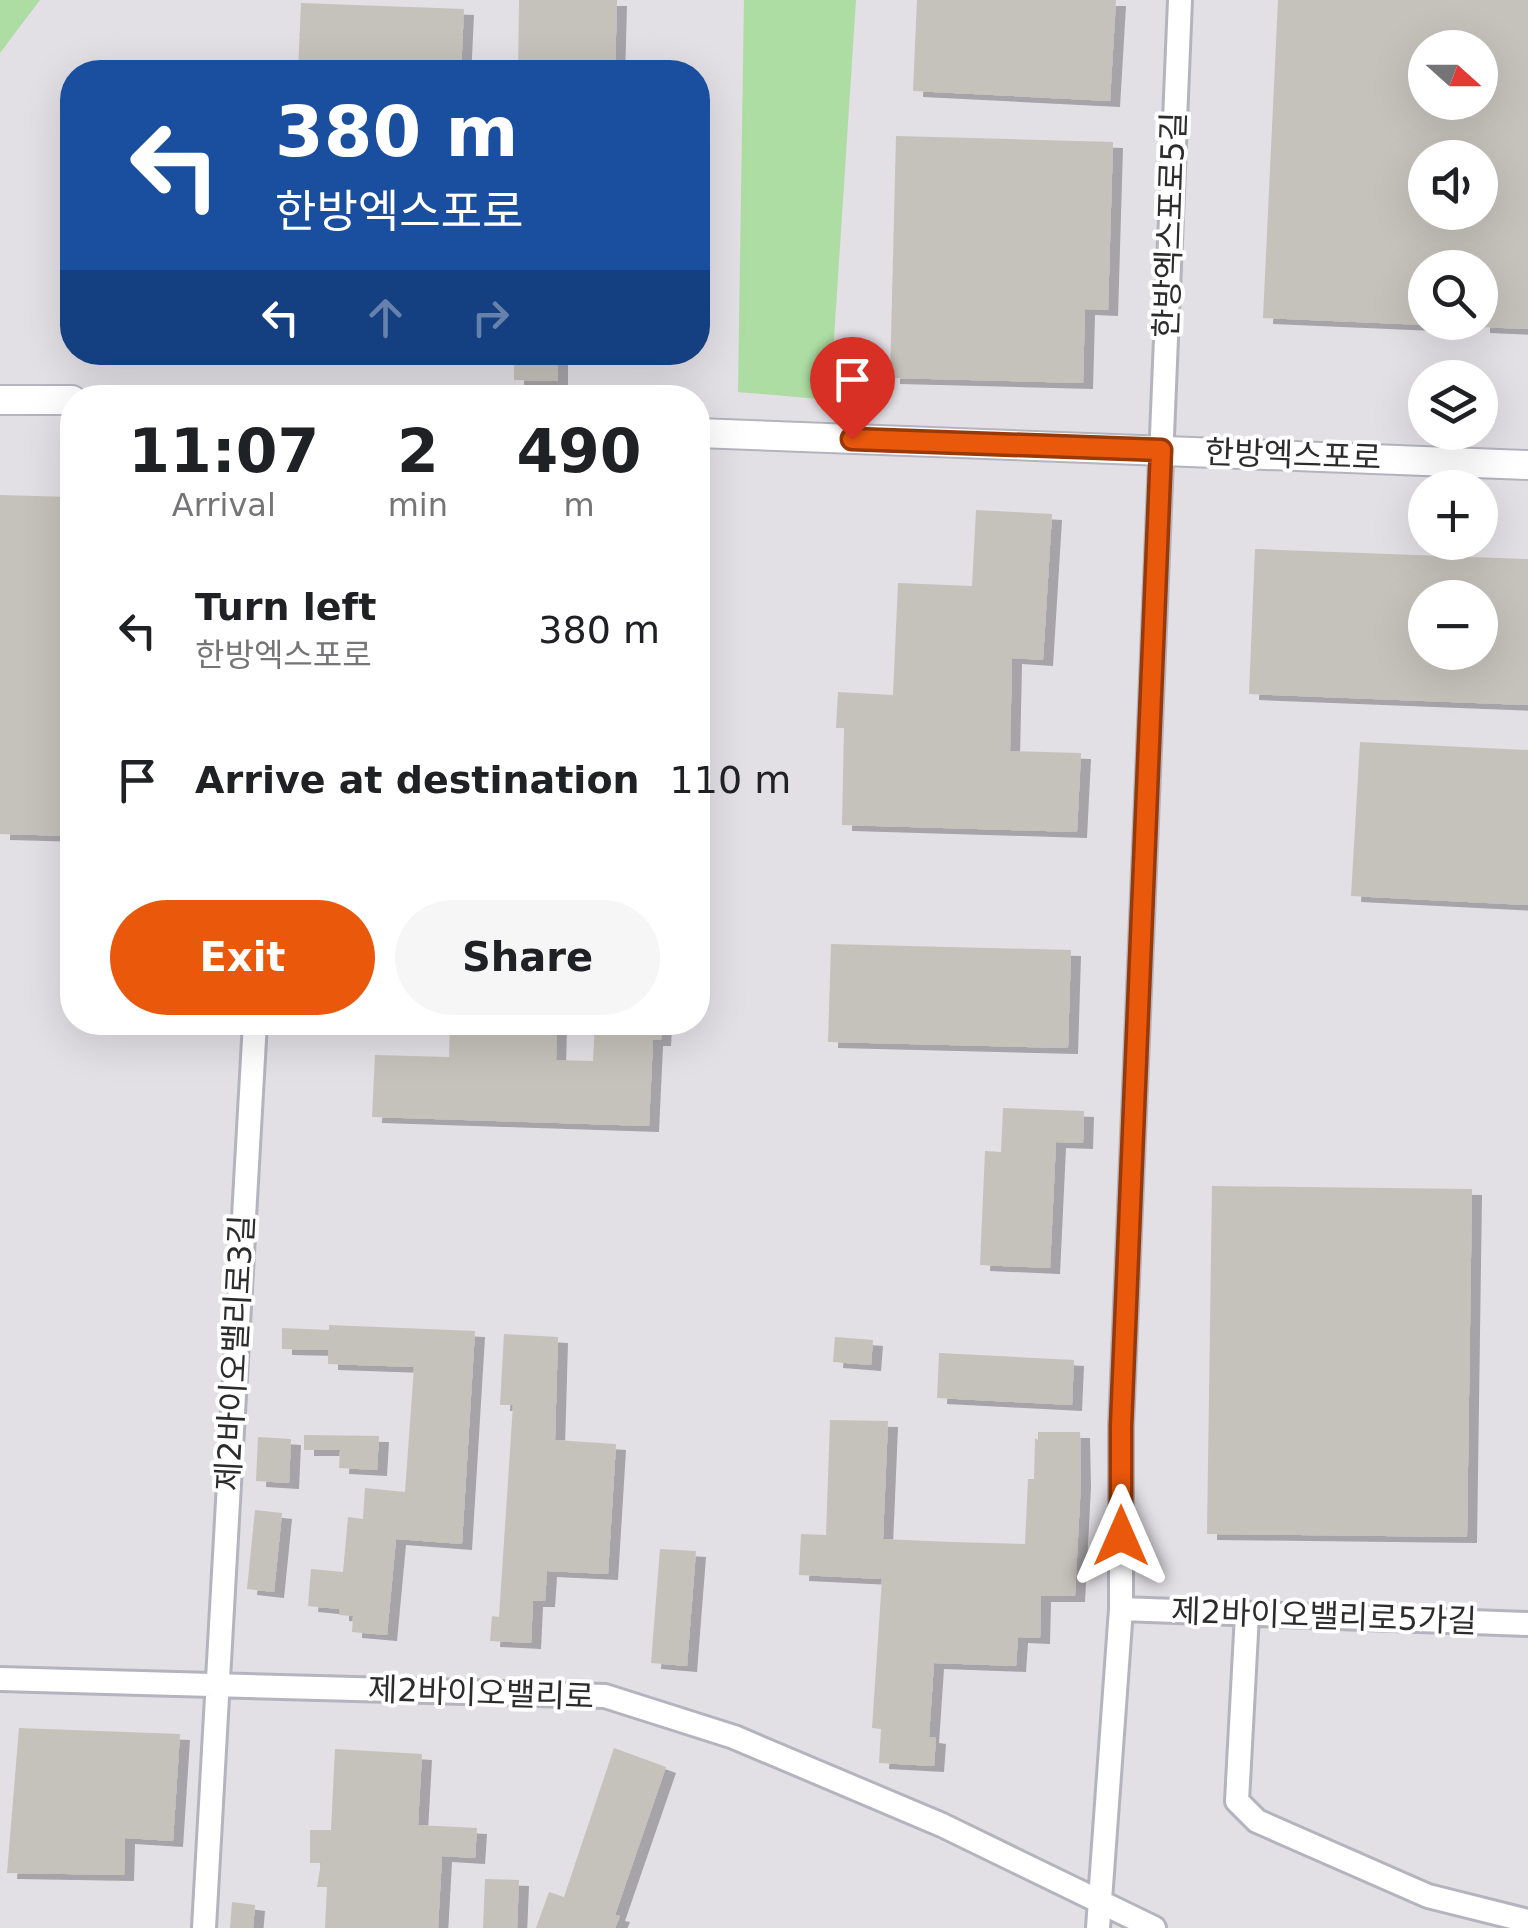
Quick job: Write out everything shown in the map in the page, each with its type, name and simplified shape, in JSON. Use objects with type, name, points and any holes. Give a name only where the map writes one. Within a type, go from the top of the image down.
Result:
[{"type":"street","name":"한방엑스포로5길","points":[[1098,1928],[1121,1609],[1121,1426],[1180,0]]},
{"type":"street","points":[[0,400],[60,400]]},
{"type":"street","name":"한방엑스포로","points":[[710,434],[1528,464]]},
{"type":"street","name":"제2바이오밸리로3길","points":[[204,1928],[253,1035]]},
{"type":"street","name":"제2바이오밸리로5가길","points":[[1121,1609],[1528,1624]]},
{"type":"street","points":[[1247,1614],[1237,1801],[1257,1820],[1428,1896],[1528,1922]]},
{"type":"street","name":"제2바이오밸리로","points":[[0,1679],[604,1696],[734,1737],[942,1825],[1154,1928]]},
{"type":"shaded area","points":[[0,0],[1528,0],[1528,1928],[0,1928]]},
{"type":"green space","points":[[0,0],[40,0],[0,53]]},
{"type":"green space","points":[[744,0],[856,0],[830,400],[738,392]]},
{"type":"building","points":[[519,0],[617,0],[615,60],[518,60]]},
{"type":"building","points":[[917,0],[1116,0],[1110,101],[913,91]]},
{"type":"building","points":[[1278,0],[1528,0],[1528,329],[1498,328],[1498,250],[1408,250],[1408,324],[1263,318]]},
{"type":"building","points":[[301,3],[464,9],[462,60],[299,60]]},
{"type":"building","points":[[896,136],[1113,142],[1108,310],[1085,309],[1083,383],[890,378]]},
{"type":"building","points":[[514,365],[558,365],[558,381],[514,380]]},
{"type":"building","points":[[0,495],[60,497],[60,836],[0,834]]},
{"type":"building","points":[[976,510],[1052,514],[1043,660],[1012,658],[1010,751],[1081,753],[1077,832],[842,825],[844,728],[836,728],[838,692],[893,695],[898,583],[972,586]]},
{"type":"building","points":[[1255,549],[1408,555],[1408,560],[1528,559],[1528,705],[1249,694]]},
{"type":"building","points":[[1360,742],[1528,750],[1528,905],[1351,896]]},
{"type":"building","points":[[831,944],[1071,950],[1068,1048],[828,1042]]},
{"type":"building","points":[[450,1035],[557,1035],[556,1060],[593,1061],[594,1035],[661,1035],[661,1040],[653,1040],[649,1126],[372,1117],[375,1055],[449,1057]]},
{"type":"building","points":[[1003,1108],[1084,1111],[1083,1143],[1056,1142],[1050,1268],[980,1265],[985,1151],[1001,1152]]},
{"type":"building","points":[[1212,1186],[1472,1189],[1467,1537],[1207,1534]]},
{"type":"building","points":[[329,1325],[475,1331],[462,1544],[396,1539],[387,1635],[352,1632],[353,1616],[339,1615],[339,1609],[308,1606],[311,1569],[343,1572],[348,1517],[363,1519],[365,1488],[405,1492],[414,1367],[328,1364],[328,1350],[282,1349],[282,1328],[329,1330]]},
{"type":"building","points":[[504,1334],[558,1337],[555,1440],[616,1444],[608,1574],[547,1571],[545,1601],[533,1601],[531,1643],[490,1641],[492,1616],[499,1617],[513,1405],[500,1405]]},
{"type":"building","points":[[835,1337],[873,1340],[871,1365],[833,1362]]},
{"type":"building","points":[[939,1353],[1074,1360],[1072,1405],[937,1398]]},
{"type":"building","points":[[830,1420],[888,1421],[883,1539],[1025,1544],[1028,1479],[1034,1479],[1035,1438],[1038,1440],[1038,1432],[1080,1432],[1075,1596],[1041,1596],[1040,1638],[1018,1637],[1016,1666],[934,1663],[929,1737],[936,1738],[934,1766],[879,1763],[881,1729],[872,1728],[882,1579],[799,1575],[801,1534],[826,1535]]},
{"type":"building","points":[[304,1435],[379,1436],[377,1470],[339,1468],[340,1450],[304,1450]]},
{"type":"building","points":[[258,1437],[291,1439],[289,1483],[256,1481]]},
{"type":"building","points":[[255,1510],[282,1513],[274,1592],[247,1589]]},
{"type":"building","points":[[660,1549],[696,1551],[687,1666],[651,1663]]},
{"type":"building","points":[[19,1728],[180,1734],[173,1841],[125,1838],[124,1875],[7,1873]]},
{"type":"building","points":[[614,1748],[666,1767],[615,1915],[620,1916],[615,1928],[536,1928],[549,1892],[564,1897]]},
{"type":"building","points":[[335,1749],[422,1754],[418,1825],[477,1828],[475,1858],[442,1856],[438,1928],[325,1928],[327,1887],[317,1887],[321,1863],[310,1863],[310,1830],[331,1830]]},
{"type":"building","points":[[485,1879],[519,1880],[517,1928],[483,1928]]},
{"type":"building","points":[[232,1902],[255,1905],[253,1928],[230,1928]]},
{"type":"route","points":[[852,439],[1161,450],[1121,1426],[1121,1536]]}]
